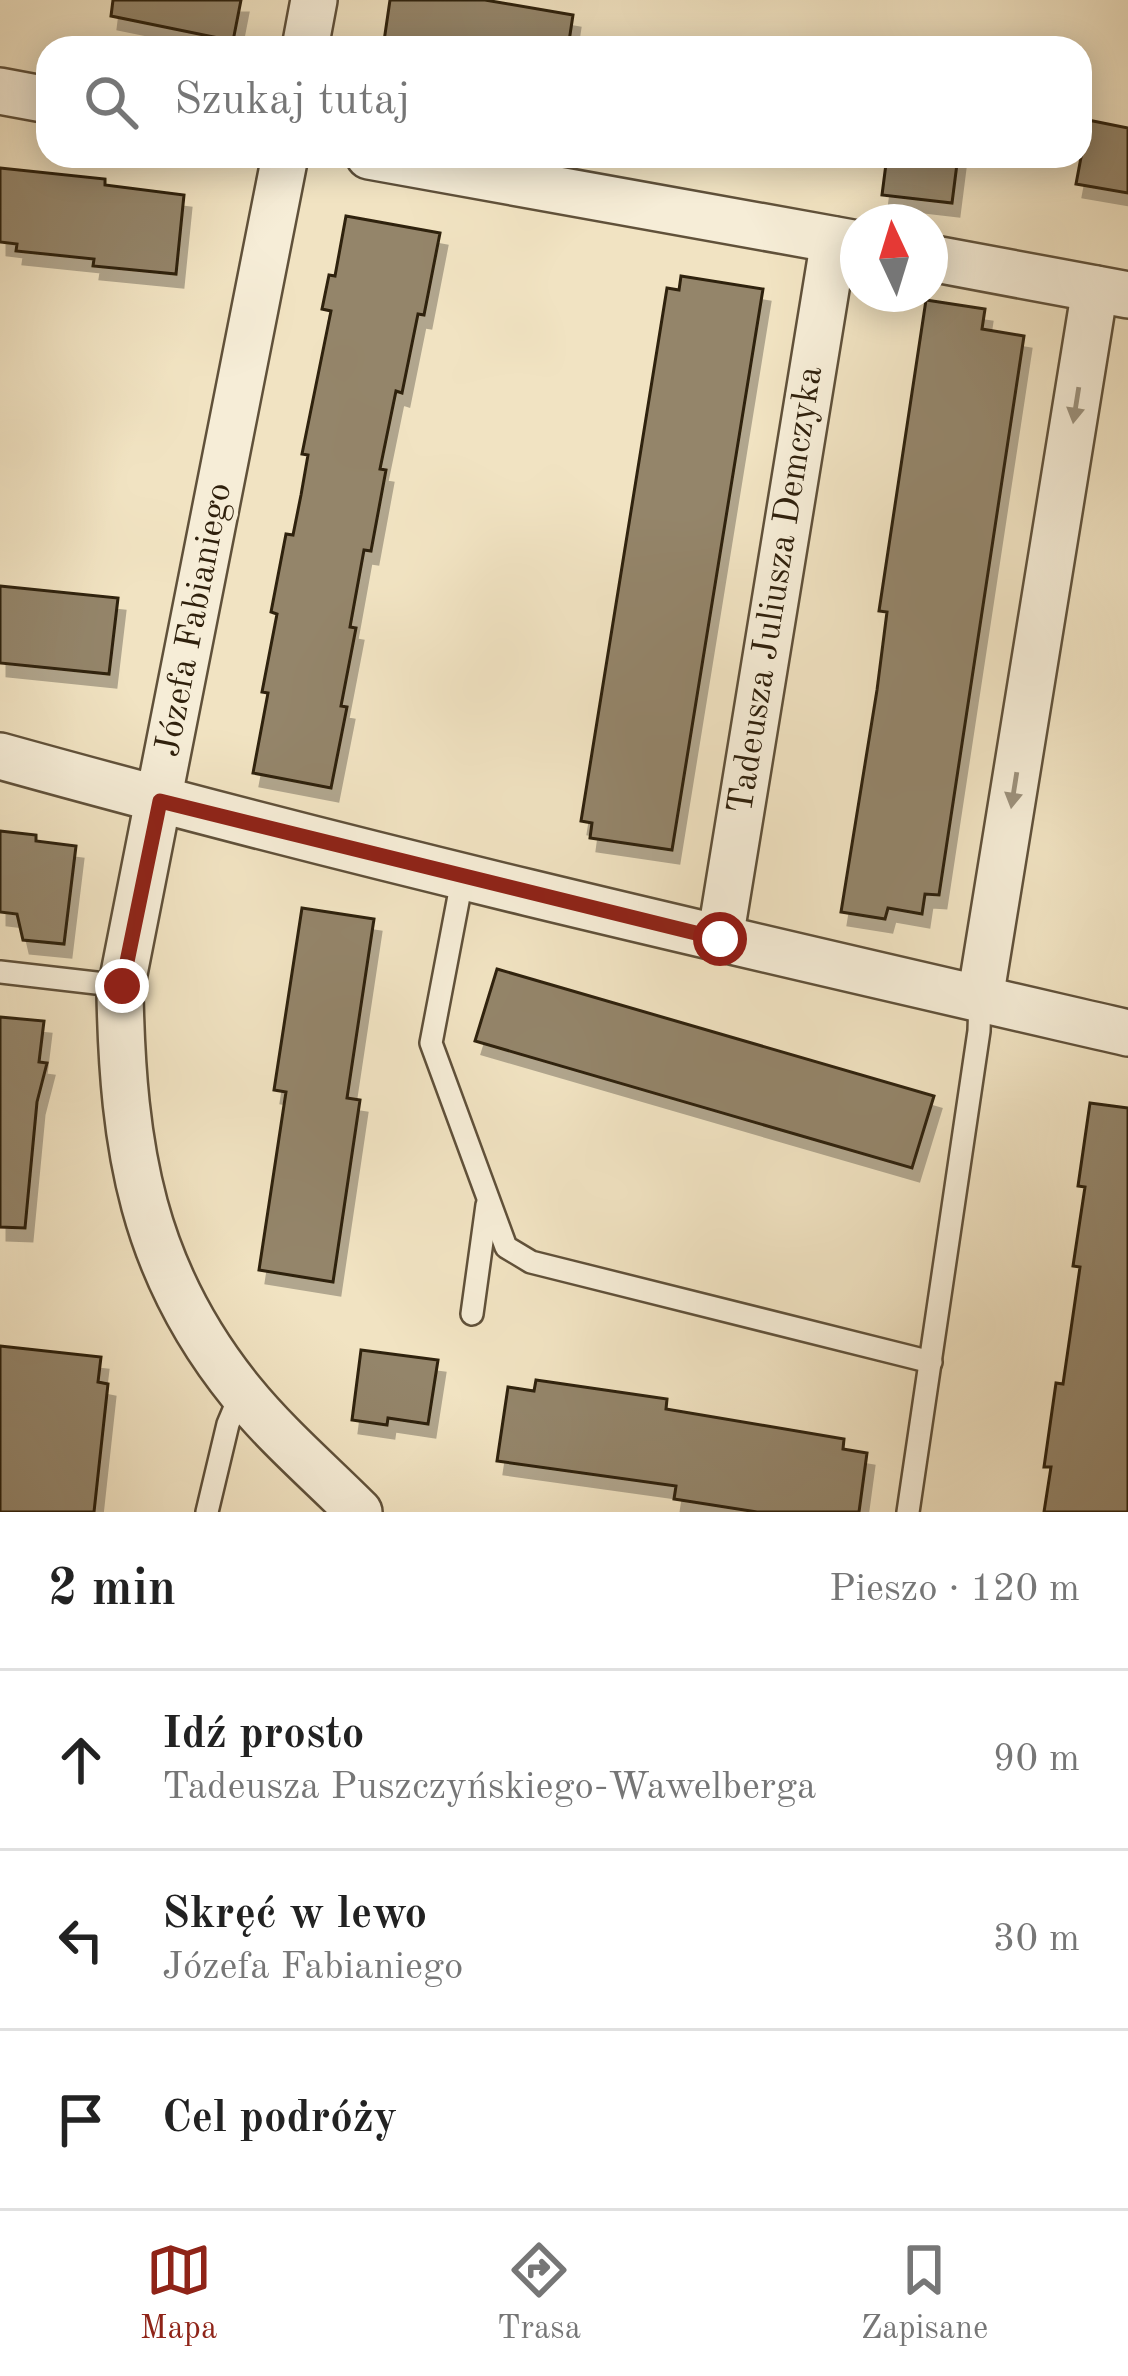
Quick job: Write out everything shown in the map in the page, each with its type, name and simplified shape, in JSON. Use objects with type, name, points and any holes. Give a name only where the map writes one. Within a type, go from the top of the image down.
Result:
[{"type":"street","points":[[307,36],[314,0]]},
{"type":"street","points":[[0,91],[36,98]]},
{"type":"street","name":"Józefa Fabianiego","points":[[283,168],[122,986],[122,1086],[139,1190],[152,1235],[192,1321],[241,1392],[359,1512]]},
{"type":"street","points":[[436,168],[840,241]]},
{"type":"street","points":[[948,261],[1112,292],[980,999]]},
{"type":"street","name":"Tadeusza Juliusza Demczyka","points":[[720,939],[840,275]]},
{"type":"street","points":[[0,756],[160,801],[720,939],[1128,1033]]},
{"type":"lane","points":[[463,875],[431,1043],[506,1247],[531,1262],[931,1362]]},
{"type":"lane","points":[[0,972],[122,986]]},
{"type":"lane","points":[[908,1512],[980,999]]},
{"type":"lane","points":[[472,1313],[488,1199]]},
{"type":"lane","points":[[207,1512],[228,1424],[241,1392]]},
{"type":"building","points":[[113,0],[241,0],[234,36],[209,36],[111,16]]},
{"type":"building","points":[[390,0],[485,0],[573,15],[570,36],[385,36]]},
{"type":"building","points":[[1092,121],[1128,128],[1128,193],[1076,184],[1079,168],[1092,168]]},
{"type":"building","points":[[0,168],[105,179],[105,185],[184,195],[176,274],[93,266],[94,259],[16,251],[17,244],[0,242]]},
{"type":"building","points":[[885,168],[956,168],[952,203],[882,195]]},
{"type":"building","points":[[346,216],[440,233],[424,315],[418,314],[402,393],[396,391],[380,469],[386,470],[371,551],[364,550],[341,706],[347,707],[331,788],[253,773],[277,614],[271,612],[286,534],[293,535],[301,495],[308,455],[302,454],[331,311],[322,309],[329,275],[335,276]]},
{"type":"building","points":[[681,276],[763,289],[672,850],[590,838],[592,823],[581,821],[667,288],[679,290]]},
{"type":"building","points":[[948,303],[985,309],[982,329],[1024,336],[939,895],[925,894],[922,914],[888,908],[885,919],[841,912],[887,612],[879,611],[924,312],[948,312]]},
{"type":"building","points":[[0,586],[118,598],[109,674],[0,663]]},
{"type":"building","points":[[0,831],[76,846],[64,944],[23,940],[17,914],[0,912]]},
{"type":"building","points":[[302,908],[374,919],[347,1098],[360,1100],[333,1282],[259,1270],[286,1092],[274,1090]]},
{"type":"building","points":[[497,969],[934,1096],[912,1168],[475,1041]]},
{"type":"building","points":[[0,1017],[44,1021],[39,1062],[47,1063],[37,1102],[25,1228],[0,1227]]},
{"type":"building","points":[[1090,1103],[1128,1108],[1128,1512],[1044,1512],[1051,1467],[1044,1467],[1056,1383],[1063,1384],[1080,1267],[1073,1266],[1085,1187],[1078,1186]]},
{"type":"building","points":[[0,1346],[101,1357],[98,1382],[108,1384],[94,1512],[0,1512]]},
{"type":"building","points":[[361,1350],[438,1360],[428,1424],[388,1418],[387,1425],[352,1420]]},
{"type":"building","points":[[536,1380],[667,1399],[666,1409],[844,1439],[843,1449],[867,1453],[859,1512],[757,1512],[674,1499],[676,1486],[497,1461],[508,1387],[534,1391]]},
{"type":"route","points":[[122,986],[160,801],[720,939]]}]
